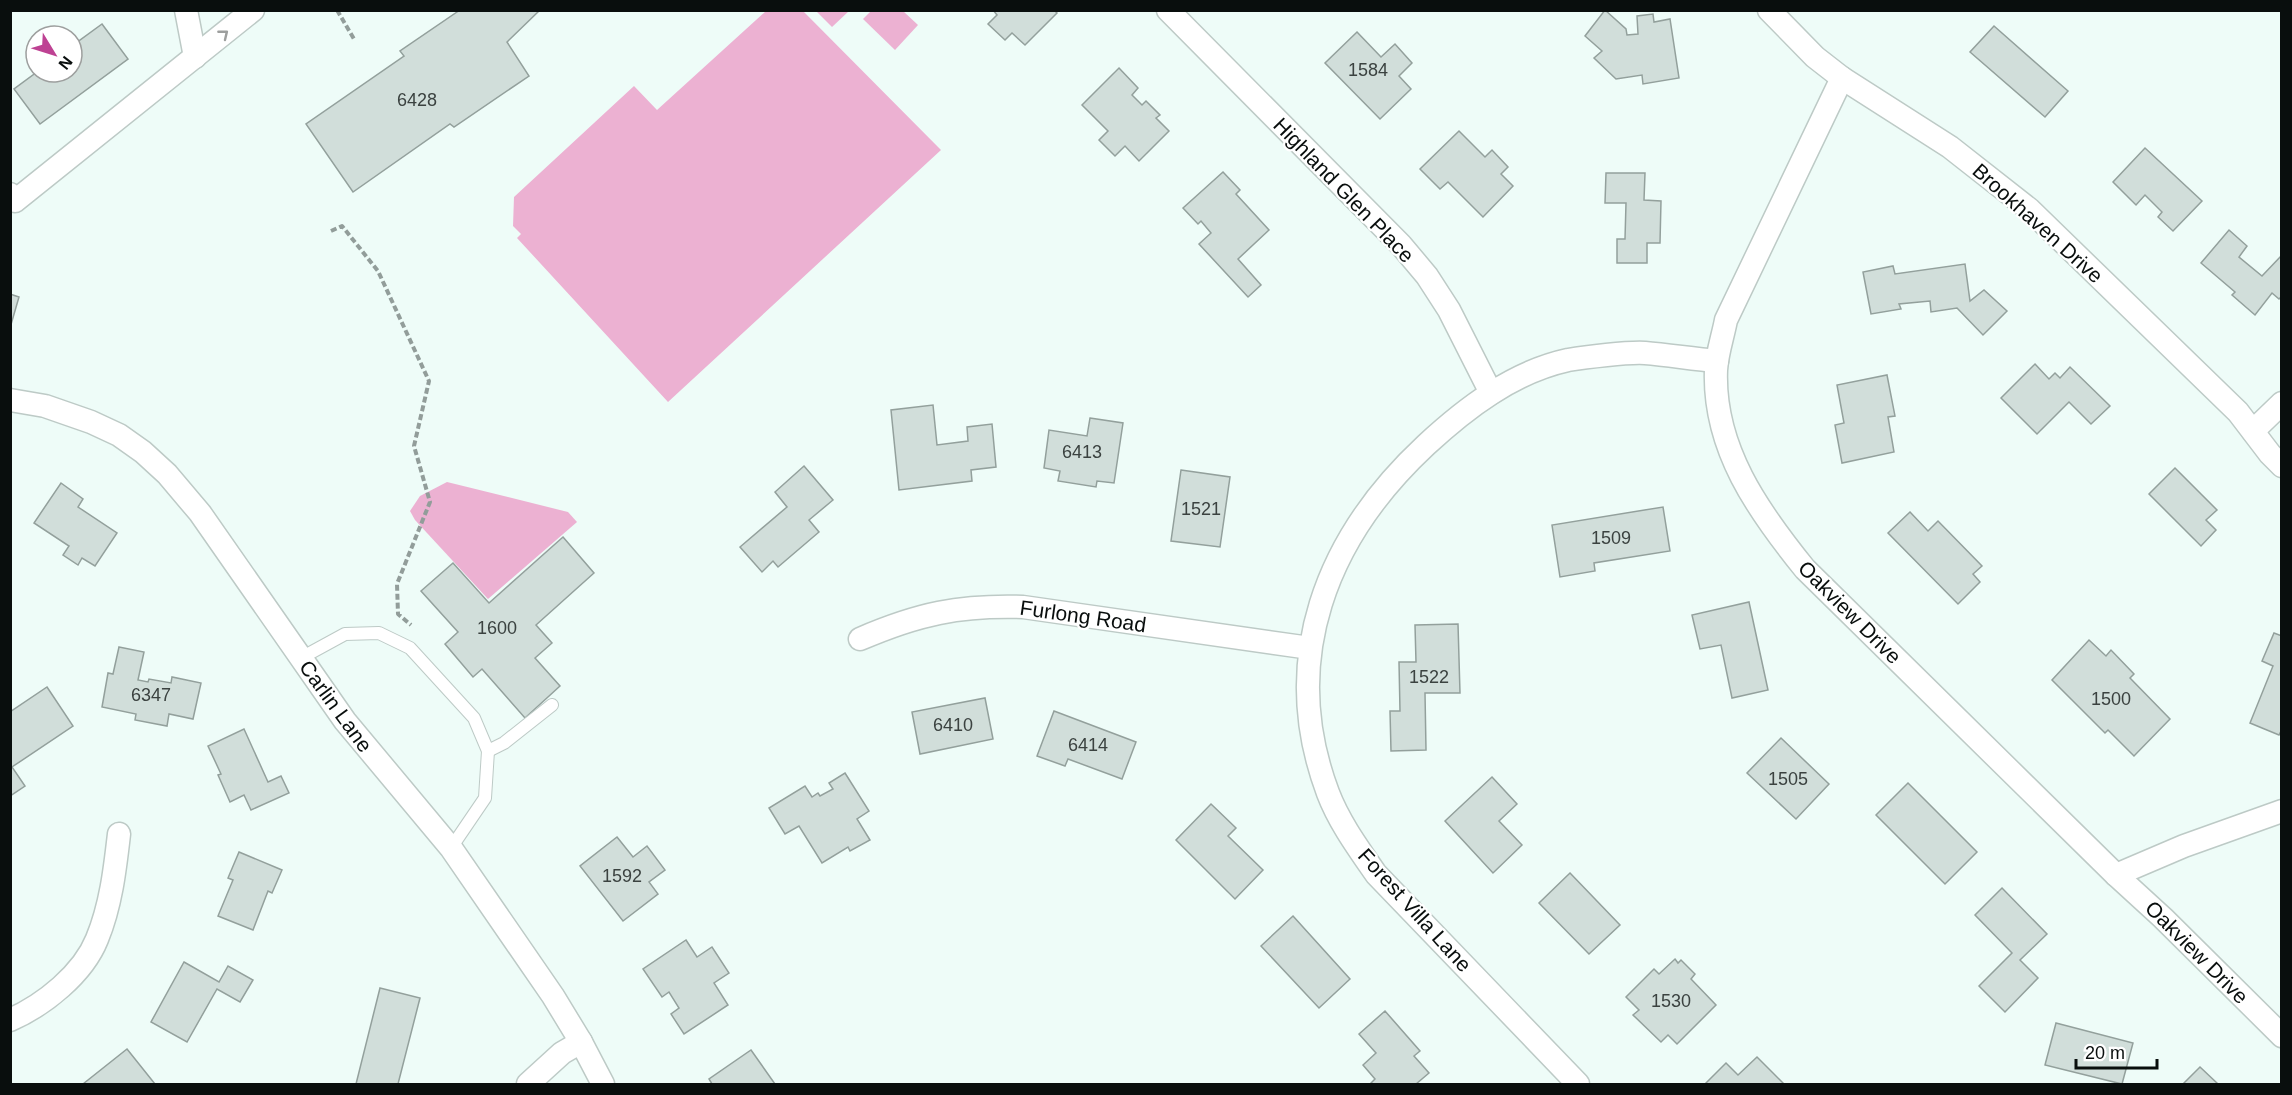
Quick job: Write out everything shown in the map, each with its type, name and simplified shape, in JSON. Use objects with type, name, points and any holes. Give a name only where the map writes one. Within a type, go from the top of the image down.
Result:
[{"type":"street","points":[[186,10],[195,57]]},
{"type":"street","points":[[10,194],[15,201],[253,10]]},
{"type":"street","name":"Highland Glen Place","points":[[1167,10],[1427,276],[1449,310],[1491,393]]},
{"type":"street","name":"Brookhaven Drive","points":[[1769,10],[1815,57],[1842,78],[1950,147],[2015,198],[2238,412],[2282,466]]},
{"type":"street","name":"Oakview Drive","points":[[1842,78],[1726,320],[1717,361],[1718,409],[1726,440],[1744,483],[1768,523],[1805,569],[2282,1036]]},
{"type":"street","name":"Forest Villa Lane","points":[[1578,1084],[1376,874],[1350,837],[1328,794],[1314,751],[1308,711],[1310,648],[1313,630],[1326,585],[1346,544],[1373,503],[1417,453],[1451,422],[1491,393],[1528,373],[1568,360],[1643,353],[1717,361]]},
{"type":"street","name":"Carlin Lane","points":[[10,400],[45,406],[91,422],[118,435],[143,452],[167,474],[200,513],[345,721],[451,848],[553,996],[603,1084]]},
{"type":"street","points":[[2253,431],[2282,403]]},
{"type":"street","name":"Furlong Road","points":[[860,639],[900,622],[942,611],[987,606],[1023,607],[1310,648]]},
{"type":"street","points":[[2116,875],[2184,846],[2282,811]]},
{"type":"street","points":[[10,1020],[28,1012],[52,995],[78,969],[97,940],[112,889],[119,834]]},
{"type":"street","points":[[528,1084],[562,1053],[581,1042]]},
{"type":"lane","points":[[301,658],[345,634],[379,633],[410,648],[440,678],[474,718],[488,751],[485,798],[451,848]]},
{"type":"lane","points":[[488,751],[504,743],[552,705]]},
{"type":"path","points":[[337,10],[354,39]]},
{"type":"path","points":[[331,231],[342,226],[378,271],[429,381],[414,446],[430,502],[397,584],[398,614],[415,628]]},
{"type":"shaded area","points":[[766,11],[803,11],[941,150],[668,402],[517,238],[521,234],[513,226],[514,197],[634,86],[657,110]]},
{"type":"shaded area","points":[[816,11],[849,11],[832,27]]},
{"type":"shaded area","points":[[871,11],[903,11],[918,25],[895,50],[863,19]]},
{"type":"shaded area","points":[[447,482],[568,512],[577,522],[488,599],[415,520],[410,511],[420,496]]},
{"type":"building","points":[[460,10],[540,10],[507,42],[529,76],[454,127],[450,124],[353,192],[306,124],[404,56],[400,51]]},
{"type":"building","points":[[993,10],[1054,10],[1057,13],[1025,45],[1012,33],[1005,40],[988,24],[997,15]]},
{"type":"building","points":[[1605,10],[1626,29],[1627,35],[1638,34],[1637,16],[1653,14],[1654,22],[1670,19],[1679,78],[1643,84],[1642,75],[1616,79],[1594,58],[1602,51],[1585,36]]},
{"type":"building","points":[[102,24],[128,59],[40,124],[14,89],[24,82],[24,84],[84,84],[84,37]]},
{"type":"building","points":[[1994,26],[2068,91],[2045,117],[1970,52]]},
{"type":"building","points":[[1357,32],[1381,57],[1395,44],[1412,63],[1399,76],[1411,89],[1380,119],[1325,63]]},
{"type":"building","points":[[1119,68],[1138,88],[1132,95],[1142,105],[1146,101],[1160,115],[1156,118],[1169,131],[1139,161],[1125,146],[1115,156],[1099,140],[1108,131],[1082,105]]},
{"type":"building","points":[[1459,131],[1485,157],[1492,150],[1508,167],[1501,174],[1513,186],[1483,217],[1448,182],[1440,189],[1420,169]]},
{"type":"building","points":[[2145,148],[2202,201],[2173,231],[2158,217],[2162,212],[2145,195],[2136,205],[2113,182]]},
{"type":"building","points":[[1223,172],[1240,190],[1236,194],[1269,230],[1238,259],[1261,285],[1248,297],[1199,244],[1211,233],[1201,221],[1198,224],[1183,208]]},
{"type":"building","points":[[1606,173],[1645,173],[1644,200],[1661,201],[1660,243],[1647,243],[1647,263],[1617,263],[1617,239],[1625,239],[1626,203],[1605,203]]},
{"type":"building","points":[[2229,230],[2247,246],[2239,257],[2262,276],[2282,255],[2282,296],[2279,299],[2272,293],[2255,315],[2232,295],[2235,292],[2201,263]]},
{"type":"building","points":[[1965,264],[1970,301],[1984,290],[2007,311],[1983,335],[1957,308],[1931,312],[1930,301],[1899,304],[1901,309],[1871,314],[1863,272],[1893,266],[1895,274]]},
{"type":"building","points":[[10,294],[19,297],[10,328]]},
{"type":"building","points":[[2035,364],[2049,379],[2055,373],[2060,378],[2070,367],[2110,406],[2091,424],[2069,402],[2037,434],[2001,398]]},
{"type":"building","points":[[1887,375],[1895,416],[1888,417],[1894,452],[1842,463],[1835,425],[1844,423],[1837,385]]},
{"type":"building","points":[[933,405],[937,445],[968,441],[967,427],[992,424],[996,467],[971,470],[972,481],[899,490],[891,410]]},
{"type":"building","points":[[1090,418],[1123,423],[1114,483],[1097,481],[1096,487],[1058,481],[1060,471],[1044,468],[1049,430],[1087,436]]},
{"type":"building","points":[[804,466],[833,500],[809,520],[819,532],[778,567],[773,561],[762,572],[740,547],[787,507],[775,492]]},
{"type":"building","points":[[2175,468],[2217,510],[2206,520],[2216,530],[2201,546],[2149,494]]},
{"type":"building","points":[[1181,470],[1230,477],[1220,547],[1171,541]]},
{"type":"building","points":[[61,483],[83,499],[78,507],[117,533],[95,566],[82,558],[78,565],[63,555],[69,546],[34,523]]},
{"type":"building","points":[[1663,507],[1670,551],[1594,563],[1595,571],[1560,577],[1552,525]]},
{"type":"building","points":[[1910,512],[1928,531],[1938,521],[1982,566],[1973,574],[1980,582],[1958,604],[1888,533]]},
{"type":"building","points":[[563,537],[594,573],[536,625],[552,643],[535,658],[560,686],[525,718],[482,669],[473,677],[445,644],[458,632],[421,591],[453,563],[489,603]]},
{"type":"building","points":[[1749,602],[1768,690],[1732,698],[1721,645],[1700,649],[1692,615]]},
{"type":"building","points":[[1458,624],[1460,693],[1425,693],[1426,750],[1391,751],[1390,711],[1400,711],[1399,662],[1416,662],[1415,625]]},
{"type":"building","points":[[2274,633],[2282,636],[2282,729],[2279,735],[2250,723],[2273,666],[2262,661]]},
{"type":"building","points":[[2089,640],[2106,656],[2111,650],[2134,674],[2130,678],[2170,719],[2134,756],[2108,730],[2105,733],[2052,680]]},
{"type":"building","points":[[119,647],[144,652],[138,680],[148,682],[149,679],[171,683],[172,677],[201,683],[193,719],[169,714],[167,726],[135,720],[136,714],[102,707],[108,673],[113,674]]},
{"type":"building","points":[[47,687],[73,726],[12,767],[25,786],[10,796],[10,712]]},
{"type":"building","points":[[985,698],[993,739],[920,754],[912,712]]},
{"type":"building","points":[[1054,711],[1136,742],[1122,779],[1068,759],[1065,766],[1037,756]]},
{"type":"building","points":[[244,729],[268,782],[281,776],[289,793],[251,810],[244,795],[230,802],[218,775],[221,774],[208,746]]},
{"type":"building","points":[[1781,738],[1829,784],[1796,819],[1747,773]]},
{"type":"building","points":[[845,773],[869,811],[857,819],[870,840],[850,851],[848,847],[822,863],[799,826],[785,834],[769,808],[805,786],[812,797],[818,793],[820,796],[833,789],[829,783]]},
{"type":"building","points":[[1492,777],[1517,804],[1499,821],[1522,845],[1493,873],[1445,821]]},
{"type":"building","points":[[1908,783],[1977,852],[1945,884],[1876,815]]},
{"type":"building","points":[[1211,804],[1236,828],[1228,836],[1263,870],[1235,899],[1176,840]]},
{"type":"building","points":[[617,837],[633,857],[647,846],[665,870],[649,882],[658,894],[623,921],[580,866]]},
{"type":"building","points":[[239,852],[282,870],[272,893],[268,891],[253,930],[218,916],[233,880],[228,878]]},
{"type":"building","points":[[1570,873],[1620,925],[1589,954],[1539,903]]},
{"type":"building","points":[[2002,888],[2047,934],[2020,960],[2038,978],[2005,1012],[1979,986],[2012,953],[1975,915]]},
{"type":"building","points":[[1293,916],[1350,979],[1319,1008],[1261,946]]},
{"type":"building","points":[[686,940],[697,957],[712,947],[729,973],[714,983],[728,1005],[684,1034],[671,1014],[679,1008],[669,992],[662,997],[643,969]]},
{"type":"building","points":[[1675,959],[1678,963],[1681,960],[1695,974],[1691,979],[1716,1005],[1677,1044],[1668,1035],[1661,1042],[1633,1015],[1639,1010],[1626,997],[1654,969],[1659,974]]},
{"type":"building","points":[[184,962],[219,982],[228,966],[253,980],[240,1002],[217,989],[187,1042],[151,1022]]},
{"type":"building","points":[[380,988],[420,998],[398,1084],[356,1084]]},
{"type":"building","points":[[1385,1011],[1420,1051],[1414,1056],[1429,1073],[1416,1084],[1373,1084],[1371,1083],[1375,1079],[1363,1065],[1376,1053],[1359,1034]]},
{"type":"building","points":[[2056,1023],[2133,1043],[2122,1084],[2045,1065]]},
{"type":"building","points":[[127,1049],[155,1084],[83,1084]]},
{"type":"building","points":[[751,1050],[775,1084],[712,1084],[709,1079]]},
{"type":"building","points":[[1757,1057],[1784,1084],[1705,1084],[1726,1063],[1738,1075]]},
{"type":"building","points":[[2200,1067],[2218,1084],[2183,1084]]}]
